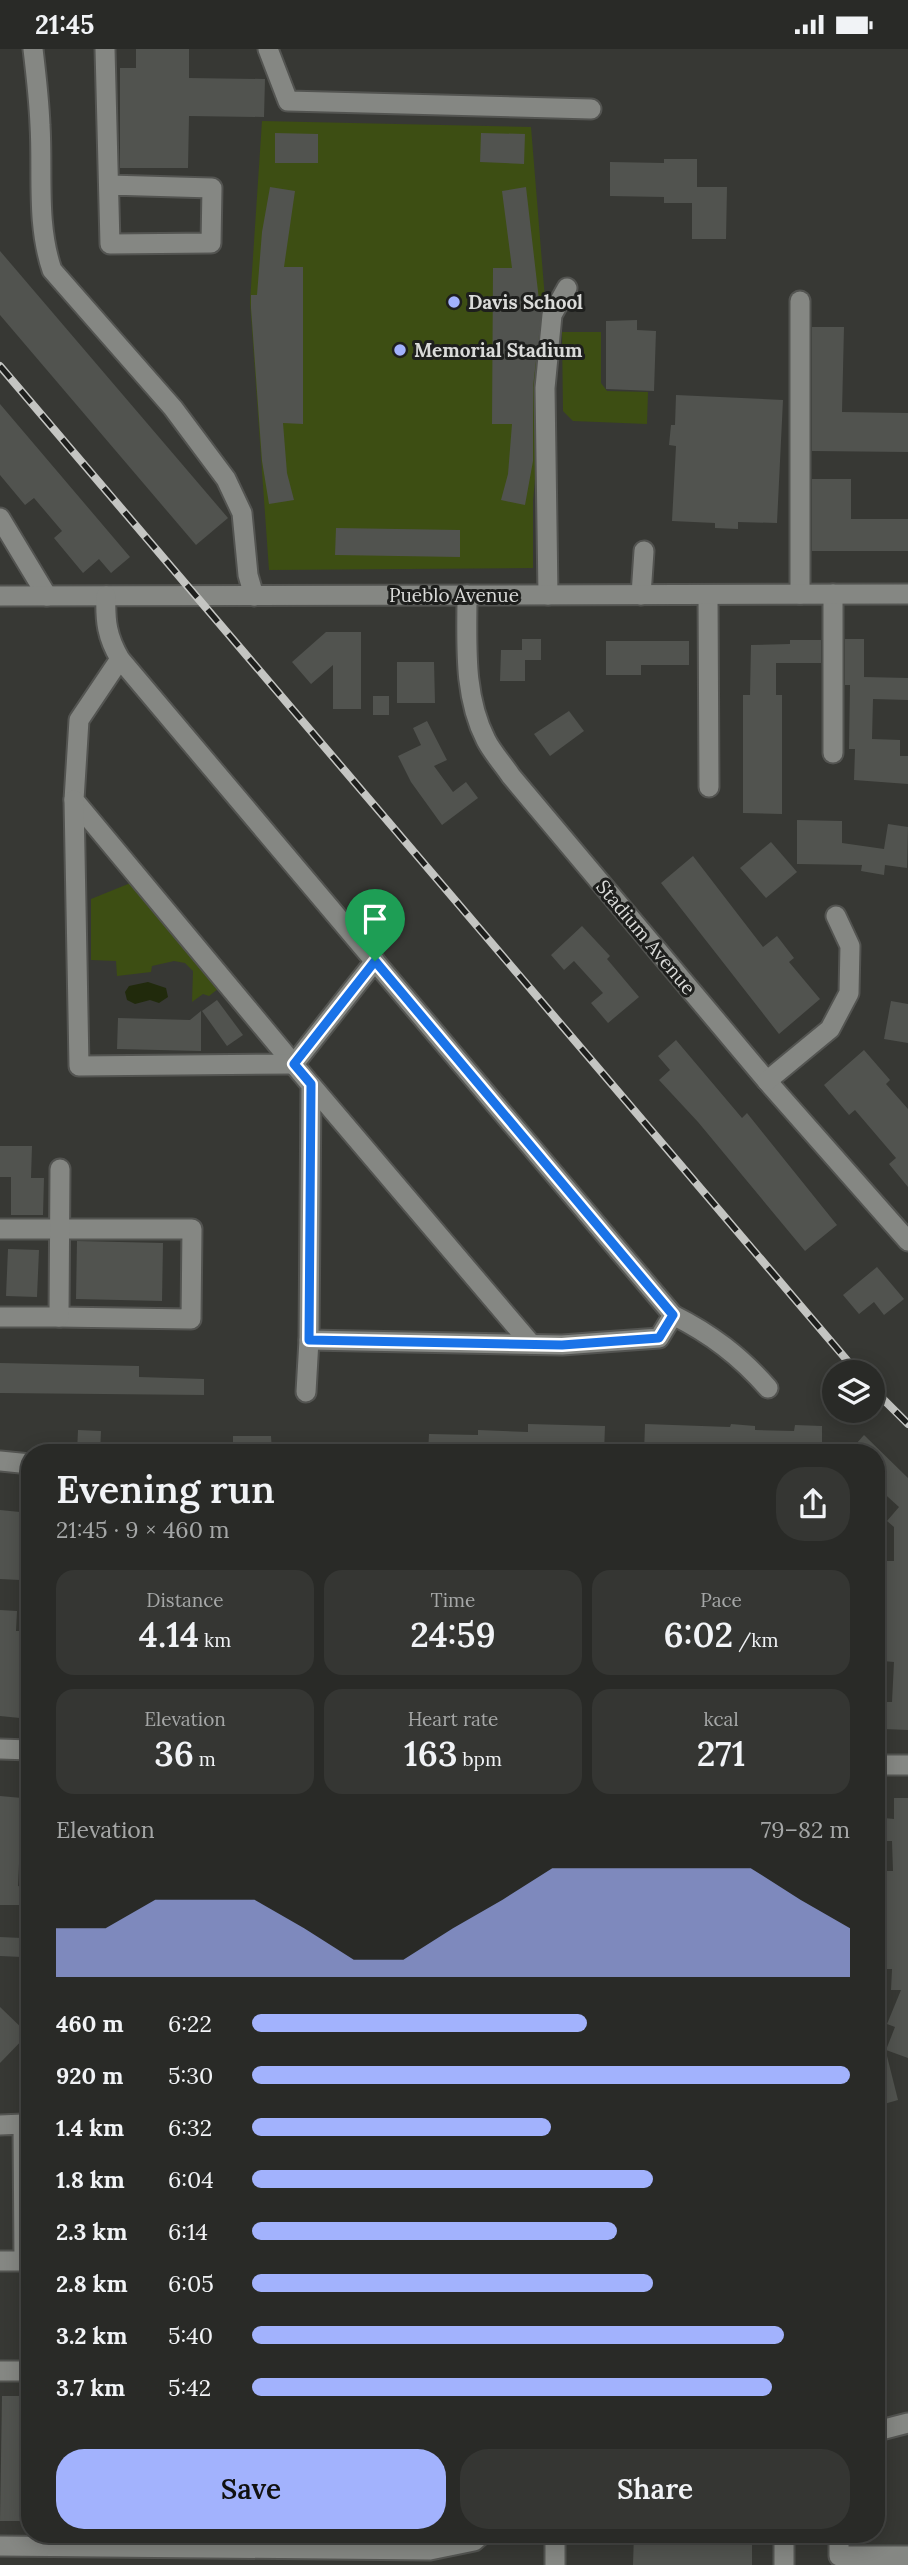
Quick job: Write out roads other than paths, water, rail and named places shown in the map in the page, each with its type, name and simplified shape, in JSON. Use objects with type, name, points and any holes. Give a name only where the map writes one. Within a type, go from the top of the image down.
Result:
[{"type":"street","points":[[33,49],[40,124],[42,219],[45,251],[52,270],[173,408],[226,479],[242,513],[248,575],[254,596]]},
{"type":"street","points":[[105,49],[110,244],[211,243],[212,188],[109,185]]},
{"type":"street","points":[[268,49],[288,101],[591,109]]},
{"type":"street","points":[[548,595],[545,388],[552,315],[566,288]]},
{"type":"street","points":[[800,301],[800,594]]},
{"type":"street","points":[[0,518],[6,540],[47,596]]},
{"type":"street","points":[[641,595],[644,551]]},
{"type":"street","points":[[708,594],[709,787]]},
{"type":"street","points":[[833,594],[834,753]]},
{"type":"street","name":"Pueblo Avenue","points":[[0,596],[908,594]]},
{"type":"street","name":"Stadium Avenue","points":[[467,595],[466,660],[471,701],[486,740],[511,776],[767,1081],[908,1241]]},
{"type":"street","points":[[106,596],[104,623],[120,659],[673,1315],[704,1330],[743,1360],[768,1388]]},
{"type":"street","points":[[120,659],[79,720],[74,800],[79,1066],[294,1064]]},
{"type":"street","points":[[74,800],[531,1344]]},
{"type":"street","points":[[767,1081],[830,1029],[849,993],[850,946],[836,916]]},
{"type":"street","points":[[294,1064],[375,961]]},
{"type":"street","points":[[306,1392],[309,1340],[311,1084]]},
{"type":"street","points":[[59,1317],[60,1169]]},
{"type":"street","points":[[0,1229],[192,1229],[191,1319],[0,1317]]},
{"type":"street","points":[[309,1340],[612,1343],[659,1338],[673,1315]]},
{"type":"street","points":[[0,1461],[21,1463]]},
{"type":"street","points":[[0,1749],[21,1750]]},
{"type":"street","points":[[885,1765],[908,1765]]},
{"type":"street","points":[[0,2125],[21,2124]]},
{"type":"street","points":[[0,2261],[21,2261]]},
{"type":"street","points":[[0,2371],[21,2371]]},
{"type":"street","points":[[885,2429],[908,2423]]},
{"type":"street","points":[[0,2546],[49,2556],[367,2557],[464,2543]]},
{"type":"street","points":[[553,2543],[555,2565]]},
{"type":"street","points":[[784,2543],[784,2565]]},
{"type":"street","points":[[839,2543],[839,2556],[908,2556]]},
{"type":"railway","points":[[0,366],[847,1360]]},
{"type":"railway","points":[[885,1401],[908,1424]]},
{"type":"place","name":"Davis School","points":[[454,302]]},
{"type":"place","name":"Memorial Stadium","points":[[400,350]]}]
